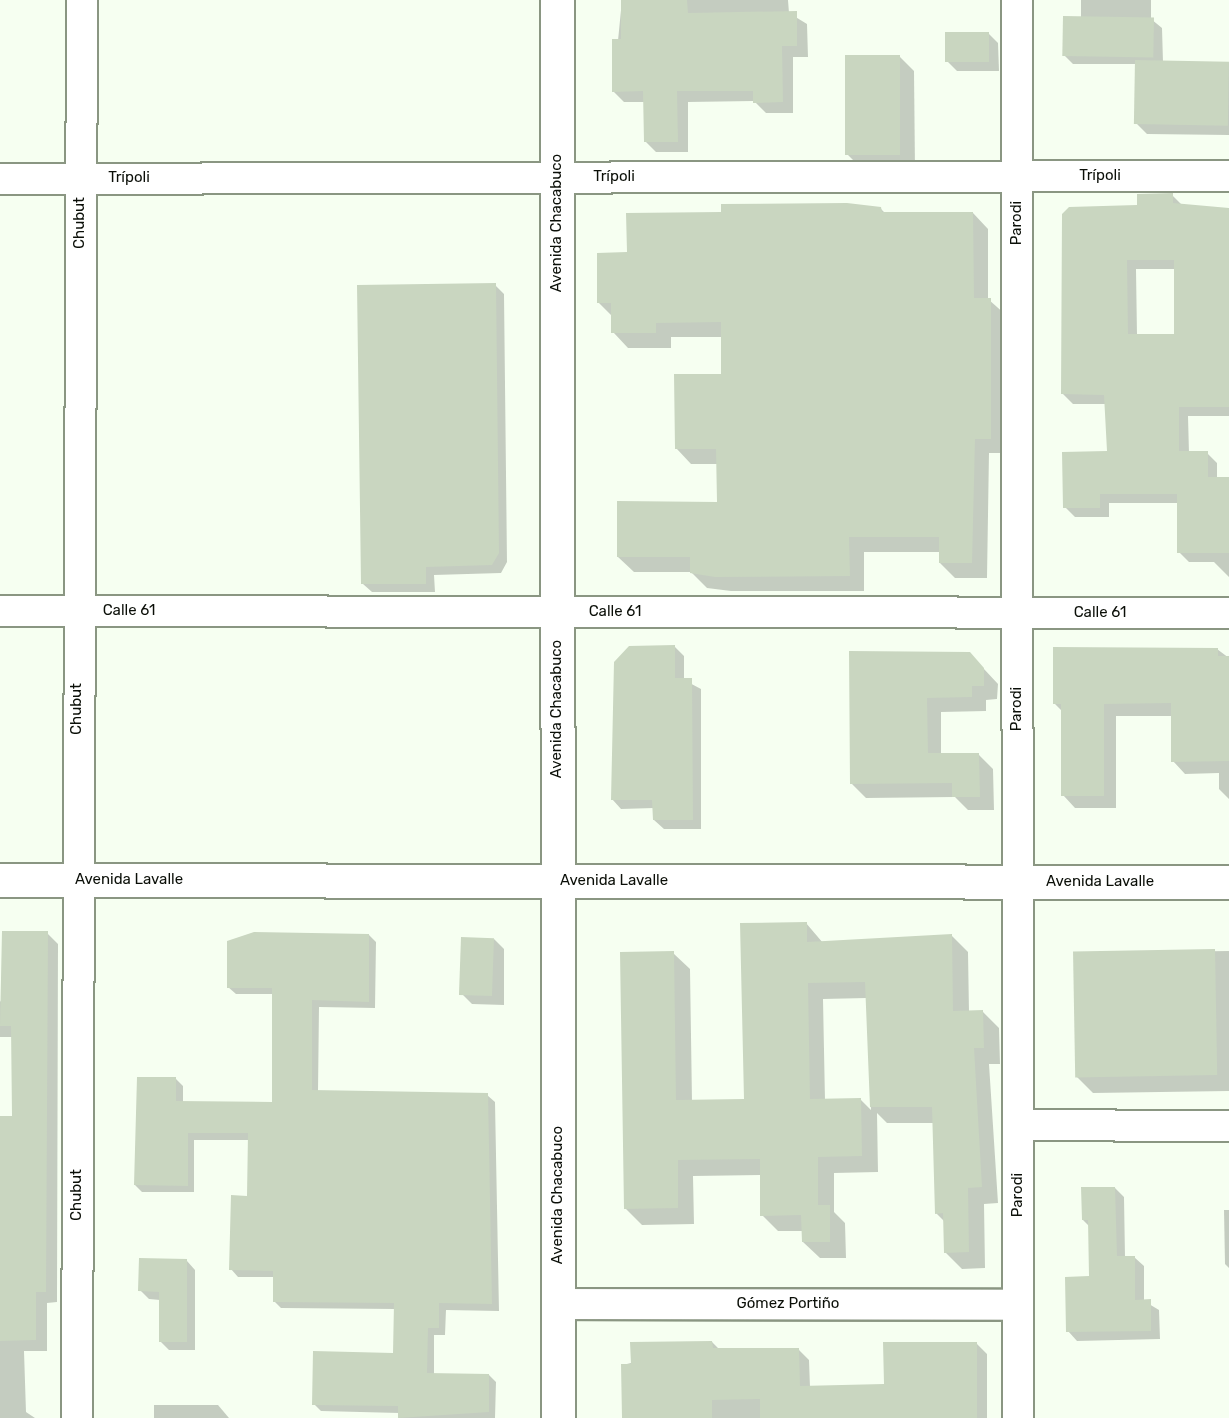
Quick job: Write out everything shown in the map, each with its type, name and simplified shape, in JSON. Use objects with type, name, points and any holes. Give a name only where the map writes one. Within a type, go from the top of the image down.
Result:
[{"type":"main road","name":"Avenida Chacabuco","points":[[557,0],[558,1418]]},
{"type":"main road","name":"Avenida Lavalle","points":[[0,880],[1229,882]]},
{"type":"street","name":"Chubut","points":[[77,1418],[76,880],[82,0]]},
{"type":"street","name":"Parodi","points":[[1017,0],[1018,1418]]},
{"type":"street","name":"Trípoli","points":[[0,178],[1229,176]]},
{"type":"street","name":"Calle 61","points":[[0,611],[1229,613]]},
{"type":"street","points":[[1018,1125],[1229,1126]]},
{"type":"street","name":"Gómez Portiño","points":[[558,1304],[1018,1305]]},
{"type":"building","points":[[621,0],[687,0],[688,13],[797,11],[797,46],[782,46],[783,102],[753,103],[753,91],[677,91],[678,142],[644,142],[643,91],[612,92],[612,39],[621,39]]},
{"type":"building","points":[[1063,16],[1154,18],[1153,58],[1062,56]]},
{"type":"building","points":[[945,32],[989,32],[989,62],[945,62]]},
{"type":"building","points":[[845,55],[900,55],[900,155],[845,155]]},
{"type":"building","points":[[1135,60],[1229,62],[1228,126],[1134,124]]},
{"type":"building","points":[[1173,193],[1173,203],[1229,208],[1229,407],[1179,407],[1179,451],[1208,451],[1208,477],[1229,477],[1229,553],[1177,553],[1177,494],[1100,494],[1100,508],[1063,508],[1062,452],[1107,451],[1104,395],[1061,394],[1062,214],[1069,207],[1137,205],[1137,194]],"holes":[[[1127,260],[1174,260],[1174,334],[1128,334]]]},
{"type":"building","points":[[847,203],[881,207],[882,212],[973,212],[974,298],[991,298],[991,439],[975,439],[972,563],[939,563],[939,537],[849,537],[850,576],[715,577],[690,573],[690,557],[617,557],[617,501],[717,502],[716,449],[675,449],[674,374],[721,374],[721,322],[656,323],[656,333],[611,333],[611,303],[597,303],[597,253],[627,252],[626,213],[721,212],[721,204]]},
{"type":"building","points":[[496,283],[499,553],[492,565],[426,567],[426,584],[361,584],[357,285]]},
{"type":"building","points":[[675,645],[675,678],[692,678],[693,820],[653,820],[652,800],[611,800],[614,662],[629,646]]},
{"type":"building","points":[[1053,647],[1218,648],[1218,656],[1229,656],[1229,761],[1171,762],[1171,703],[1104,704],[1104,796],[1061,796],[1061,704],[1053,704]]},
{"type":"building","points":[[849,651],[970,652],[984,668],[984,686],[972,686],[972,697],[927,698],[928,753],[979,753],[980,797],[952,797],[952,783],[850,784]]},
{"type":"building","points":[[807,922],[807,942],[952,934],[953,1011],[983,1010],[984,1048],[974,1048],[982,1187],[968,1188],[969,1252],[944,1253],[943,1213],[935,1214],[932,1107],[870,1107],[865,982],[808,983],[810,1099],[861,1098],[862,1156],[818,1157],[818,1205],[830,1205],[830,1242],[802,1242],[801,1215],[760,1216],[760,1159],[678,1160],[678,1208],[624,1209],[620,952],[674,951],[676,1100],[744,1099],[740,923]]},
{"type":"building","points":[[2,931],[48,931],[46,1292],[36,1292],[36,1340],[0,1341],[0,1116],[12,1116],[11,1026],[0,1026]]},
{"type":"building","points":[[254,932],[369,934],[369,1002],[312,1000],[312,1090],[488,1093],[492,1304],[439,1303],[439,1328],[428,1328],[427,1373],[489,1374],[489,1412],[398,1418],[398,1406],[312,1405],[313,1351],[393,1353],[394,1303],[273,1302],[273,1271],[229,1270],[231,1195],[247,1196],[248,1133],[188,1133],[188,1186],[134,1185],[137,1077],[176,1077],[176,1101],[272,1102],[272,988],[227,988],[227,941]]},
{"type":"building","points":[[461,937],[494,938],[492,996],[459,995]]},
{"type":"building","points":[[1215,949],[1217,1075],[1075,1077],[1073,951]]},
{"type":"building","points":[[1081,1187],[1115,1187],[1117,1256],[1135,1256],[1135,1300],[1151,1299],[1151,1331],[1066,1332],[1065,1277],[1089,1276],[1088,1220],[1082,1220]]},
{"type":"building","points":[[139,1258],[187,1259],[187,1342],[159,1342],[159,1292],[138,1291]]},
{"type":"building","points":[[712,1341],[713,1348],[799,1348],[800,1386],[884,1384],[883,1342],[977,1342],[977,1418],[760,1418],[760,1399],[712,1400],[712,1418],[622,1418],[621,1364],[631,1364],[630,1342]]}]
